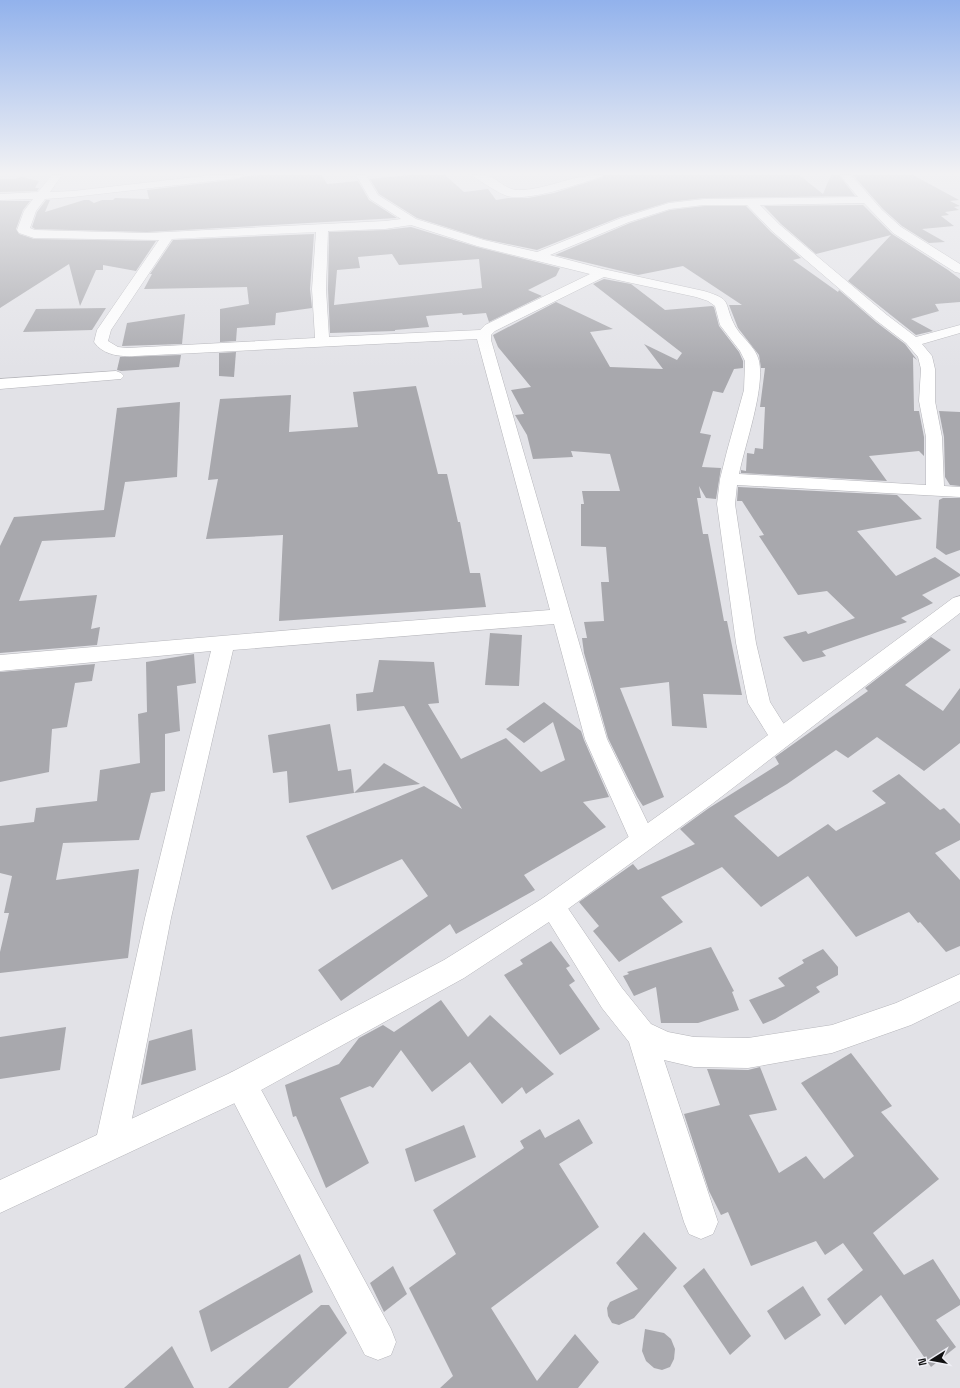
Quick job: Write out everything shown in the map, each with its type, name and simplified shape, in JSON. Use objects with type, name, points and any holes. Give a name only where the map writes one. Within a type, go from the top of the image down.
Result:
[{"type":"street","points":[[165,240],[104,330],[101,342],[109,350],[125,352],[484,334],[490,328],[602,273]]},
{"type":"street","points":[[321,240],[319,289],[322,342]]},
{"type":"street","points":[[471,240],[602,273],[699,294],[713,298],[721,304],[727,325],[747,350],[752,361],[752,390],[735,452],[729,479],[726,504],[746,643],[759,703],[781,737]]},
{"type":"street","points":[[538,256],[579,240]]},
{"type":"street","points":[[790,240],[882,318],[914,342],[925,356],[928,370],[927,401],[934,438],[935,490]]},
{"type":"street","points":[[913,240],[960,269]]},
{"type":"street","points":[[914,342],[960,329]]},
{"type":"street","points":[[484,334],[484,340],[596,739],[642,840]]},
{"type":"street","points":[[0,384],[116,376]]},
{"type":"street","points":[[729,479],[960,492]]},
{"type":"street","points":[[0,1197],[241,1084],[454,969],[552,906],[704,797],[781,737],[960,603]]},
{"type":"street","points":[[0,663],[224,643],[562,616]]},
{"type":"street","points":[[111,1144],[158,918],[224,643]]},
{"type":"street","points":[[552,906],[612,998],[641,1034],[701,1222]]},
{"type":"street","points":[[641,1034],[665,1046],[694,1052],[748,1053],[832,1039],[901,1015],[960,987]]},
{"type":"street","points":[[241,1084],[378,1342]]},
{"type":"building","points":[[0,240],[156,241],[136,271],[103,265],[103,270],[96,270],[80,306],[69,264],[0,308]]},
{"type":"building","points":[[173,240],[314,240],[310,289],[312,308],[276,313],[275,325],[237,328],[236,341],[220,342],[220,309],[249,304],[247,287],[144,289],[152,274],[150,274]]},
{"type":"building","points":[[329,240],[453,240],[560,268],[556,276],[528,290],[542,296],[489,322],[486,313],[426,316],[429,327],[395,331],[330,333],[328,289]],"holes":[[[392,254],[399,265],[479,259],[482,288],[334,305],[337,270],[360,268],[358,257]]]},
{"type":"building","points":[[488,240],[563,240],[537,250]]},
{"type":"building","points":[[591,240],[780,240],[801,258],[793,260],[838,292],[839,290],[876,322],[905,344],[917,360],[913,357],[914,411],[919,411],[924,437],[924,456],[919,451],[869,456],[887,481],[741,473],[741,470],[746,471],[747,453],[754,454],[755,448],[763,449],[765,407],[760,407],[765,368],[761,368],[759,355],[738,328],[729,305],[742,305],[683,266],[638,275],[555,255]]},
{"type":"building","points":[[799,240],[872,240],[816,254]]},
{"type":"building","points":[[887,240],[901,240],[960,279],[960,302],[935,304],[939,311],[911,319],[933,331],[916,335],[848,281]]},
{"type":"building","points":[[924,240],[941,240],[945,242],[929,243]]},
{"type":"building","points":[[604,279],[631,284],[665,310],[714,307],[719,326],[739,352],[743,361],[743,368],[734,369],[723,393],[713,391],[700,433],[711,435],[702,467],[721,468],[716,499],[706,498],[699,486],[701,498],[697,498],[703,534],[708,534],[724,621],[727,621],[742,695],[703,694],[707,728],[672,726],[669,682],[620,688],[664,797],[643,806],[637,797],[608,738],[584,653],[582,638],[587,638],[584,622],[604,621],[601,582],[609,582],[606,547],[581,546],[581,504],[584,504],[582,491],[620,491],[610,454],[571,451],[573,457],[533,459],[527,435],[515,415],[524,414],[511,390],[531,387],[498,347],[493,335],[556,302],[613,329],[590,332],[610,367],[663,369],[644,344],[677,360],[682,353],[593,284]]},
{"type":"building","points":[[106,308],[92,330],[23,332],[36,309]]},
{"type":"building","points":[[185,314],[182,344],[122,346],[127,323]]},
{"type":"building","points":[[236,352],[234,377],[219,376],[219,353]]},
{"type":"building","points":[[181,355],[179,367],[117,370],[120,357]]},
{"type":"building","points":[[416,386],[438,474],[447,474],[458,522],[460,522],[470,573],[480,573],[486,607],[279,621],[283,535],[206,539],[218,479],[208,480],[220,399],[291,395],[289,432],[358,427],[353,392]]},
{"type":"building","points":[[180,402],[177,477],[125,482],[115,537],[42,541],[19,601],[97,595],[91,629],[100,627],[97,645],[0,653],[0,546],[14,517],[104,510],[117,408]]},
{"type":"building","points":[[939,411],[960,412],[960,486],[950,485],[945,477],[944,437]]},
{"type":"building","points":[[738,487],[897,495],[922,519],[857,531],[896,576],[935,557],[960,574],[960,576],[922,595],[933,603],[901,618],[907,622],[822,651],[826,656],[803,662],[783,637],[806,631],[808,634],[855,618],[827,591],[798,595],[759,536],[764,535],[742,501],[737,501]]},
{"type":"building","points":[[943,498],[960,498],[960,550],[946,555],[936,548],[939,500]]},
{"type":"building","points":[[490,633],[522,635],[519,686],[485,685]]},
{"type":"building","points":[[931,637],[951,650],[905,685],[943,711],[960,688],[960,743],[924,771],[877,737],[848,758],[836,750],[787,784],[734,816],[778,857],[828,824],[836,831],[886,803],[872,791],[899,774],[940,810],[944,808],[960,824],[960,840],[935,853],[960,880],[960,946],[946,952],[920,922],[918,923],[909,912],[856,937],[808,876],[761,907],[722,867],[661,897],[683,922],[619,962],[593,931],[599,926],[579,902],[633,864],[638,870],[695,844],[680,829],[709,808],[779,764],[775,757],[868,691],[865,688]]},
{"type":"building","points":[[194,654],[196,683],[177,686],[180,731],[165,734],[165,791],[151,793],[139,840],[63,843],[56,880],[139,869],[128,958],[0,973],[0,952],[9,913],[4,913],[12,876],[0,873],[0,826],[34,822],[36,808],[97,801],[100,770],[140,763],[138,714],[147,712],[146,662]]},
{"type":"building","points":[[379,660],[434,662],[439,703],[428,704],[461,759],[506,738],[541,772],[565,760],[553,722],[524,743],[506,729],[544,702],[581,731],[609,797],[583,802],[606,827],[524,875],[535,890],[456,934],[450,924],[341,1001],[318,970],[428,896],[402,859],[332,890],[306,836],[424,786],[462,809],[404,706],[357,711],[356,694],[373,692]]},
{"type":"building","points":[[95,664],[92,681],[75,683],[67,727],[52,729],[49,772],[0,782],[0,672]]},
{"type":"building","points":[[330,724],[338,771],[351,769],[354,793],[289,803],[287,771],[273,773],[268,735]]},
{"type":"building","points":[[384,763],[420,784],[354,793]]},
{"type":"building","points":[[551,941],[570,966],[566,968],[575,981],[569,985],[600,1029],[560,1055],[504,975],[523,964],[520,960]]},
{"type":"building","points":[[711,947],[734,991],[732,992],[739,1010],[698,1023],[661,1023],[656,987],[634,996],[623,976],[629,974],[627,972]]},
{"type":"building","points":[[823,949],[838,967],[838,975],[816,987],[820,992],[775,1019],[763,1024],[749,1000],[785,986],[778,978],[804,963],[802,960]]},
{"type":"building","points":[[441,1000],[468,1037],[490,1015],[554,1074],[526,1094],[522,1087],[502,1104],[470,1062],[432,1092],[401,1050],[373,1088],[370,1086],[340,1098],[369,1163],[326,1188],[296,1116],[293,1117],[285,1085],[339,1064],[359,1038],[383,1025],[394,1032]]},
{"type":"building","points":[[66,1027],[60,1070],[0,1079],[0,1037]]},
{"type":"building","points":[[192,1029],[196,1070],[141,1085],[149,1041]]},
{"type":"building","points":[[851,1053],[892,1106],[881,1112],[939,1179],[873,1233],[904,1275],[933,1259],[960,1300],[960,1305],[936,1320],[956,1347],[931,1367],[881,1295],[845,1325],[827,1299],[863,1270],[843,1243],[825,1255],[816,1241],[751,1266],[728,1212],[721,1215],[709,1191],[684,1114],[720,1105],[707,1069],[748,1070],[760,1067],[777,1110],[749,1115],[779,1173],[806,1156],[824,1179],[854,1156],[801,1083]]},
{"type":"building","points":[[579,1119],[593,1143],[559,1164],[599,1227],[491,1308],[537,1381],[575,1334],[599,1362],[578,1388],[440,1388],[453,1376],[409,1288],[456,1254],[433,1210],[524,1148],[520,1141],[540,1129],[545,1138]]},
{"type":"building","points":[[464,1125],[476,1157],[415,1182],[405,1149]]},
{"type":"building","points":[[644,1232],[677,1268],[634,1318],[619,1325],[612,1323],[608,1316],[607,1308],[610,1302],[638,1289],[616,1263]]},
{"type":"building","points":[[300,1254],[313,1292],[211,1352],[199,1311]]},
{"type":"building","points":[[393,1266],[407,1294],[384,1312],[370,1283]]},
{"type":"building","points":[[704,1268],[751,1336],[730,1355],[683,1286]]},
{"type":"building","points":[[803,1286],[821,1315],[785,1340],[767,1311]]},
{"type":"building","points":[[321,1305],[329,1305],[347,1333],[288,1388],[228,1388]]},
{"type":"building","points":[[645,1329],[664,1333],[671,1339],[675,1349],[674,1359],[670,1367],[662,1370],[654,1368],[646,1361],[642,1351]]},
{"type":"building","points":[[172,1346],[194,1388],[124,1388]]}]
